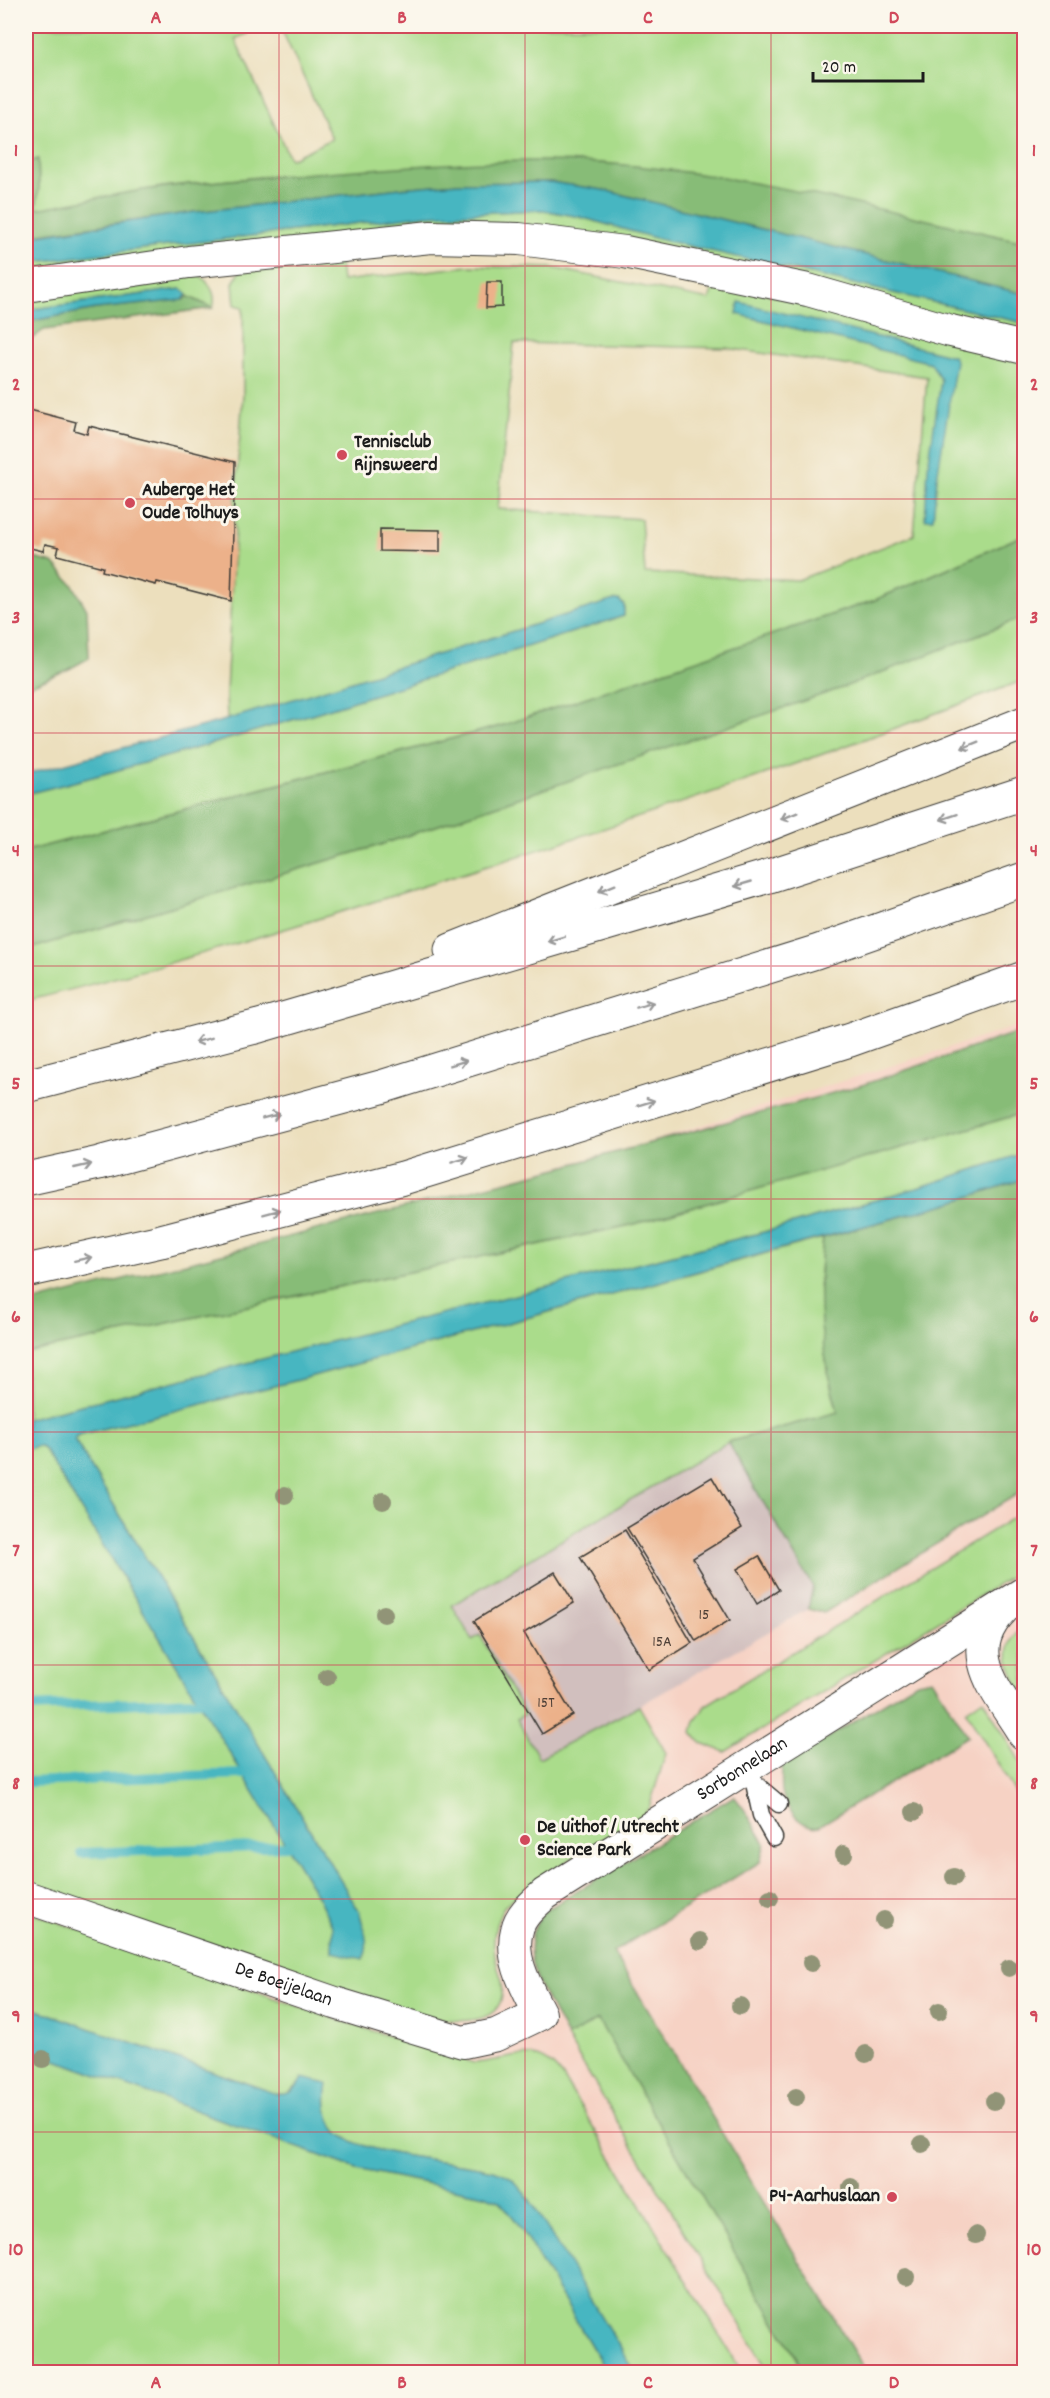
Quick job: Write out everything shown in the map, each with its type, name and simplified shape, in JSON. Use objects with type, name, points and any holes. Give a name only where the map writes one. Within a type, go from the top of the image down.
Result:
[{"type":"highway","points":[[259,1026],[1024,723]]},
{"type":"highway","points":[[26,1086],[259,1026],[769,876],[1024,793]]},
{"type":"highway","points":[[26,1179],[99,1163],[392,1083],[816,952],[1024,879]]},
{"type":"highway","points":[[26,1271],[161,1241],[403,1178],[850,1040],[1024,978]]},
{"type":"street","points":[[26,286],[189,262],[419,238],[519,239],[625,252],[808,290],[951,331],[1024,348]]},
{"type":"street","points":[[1017,1597],[992,1620],[984,1638],[982,1656],[987,1672],[1024,1734]]},
{"type":"street","name":"Sorbonnelaan","points":[[540,2014],[523,1981],[516,1954],[516,1930],[528,1910],[545,1894],[750,1775],[1017,1597]]},
{"type":"street","name":"De Boeijelaan","points":[[26,1897],[335,2003],[463,2042],[496,2035],[540,2014]]},
{"type":"lane","points":[[750,1775],[779,1804]]},
{"type":"lane","points":[[750,1775],[761,1815],[774,1838]]},
{"type":"shaded area","name":"De Uithof / Utrecht Science Park","points":[[1024,1024],[1024,2372],[26,2372],[26,1307],[642,1144]]},
{"type":"shaded area","points":[[728,1442],[813,1587],[808,1609],[639,1706],[540,1759],[516,1719],[525,1714],[480,1636],[472,1640],[452,1605]]},
{"type":"green space","points":[[26,26],[245,26],[248,33],[235,39],[290,159],[332,139],[280,26],[1024,26],[1024,242],[788,191],[675,171],[599,163],[269,176],[162,187],[35,210],[39,188],[38,159],[26,163]]},
{"type":"green space","points":[[38,159],[39,188],[36,209],[133,192],[247,178],[466,163],[519,161],[600,163],[707,175],[814,195],[1024,242],[1024,294],[603,190],[550,182],[458,183],[401,188],[187,213],[26,236],[26,163]]},
{"type":"green space","points":[[543,210],[1024,323],[1024,342],[593,235],[26,277],[26,263],[426,215]]},
{"type":"green space","points":[[339,254],[342,281],[469,266],[553,268],[709,300],[715,281],[1024,357],[1024,535],[875,600],[504,725],[26,851],[26,794],[252,732],[624,616],[624,605],[619,600],[614,600],[227,720],[226,691],[234,515],[243,394],[243,307],[235,305],[233,283],[242,268]],"holes":[[[514,343],[726,348],[927,377],[914,535],[798,580],[645,573],[641,519],[498,509]]]},
{"type":"green space","points":[[198,273],[213,293],[213,308],[187,296],[181,289],[26,310],[26,298]]},
{"type":"green space","points":[[187,296],[213,308],[44,330],[26,343],[26,322],[96,309],[186,299]]},
{"type":"green space","points":[[1024,535],[1024,617],[839,689],[380,845],[26,950],[26,851],[504,725],[875,600]]},
{"type":"green space","points":[[26,556],[53,563],[73,585],[87,610],[89,658],[26,687]]},
{"type":"green space","points":[[1024,617],[1024,680],[809,759],[519,856],[237,943],[26,1001],[26,950],[380,845],[838,689]]},
{"type":"green space","points":[[1024,1030],[1024,1113],[631,1225],[26,1353],[26,1304],[558,1168],[862,1085]]},
{"type":"green space","points":[[1024,1113],[1024,1153],[924,1186],[772,1230],[26,1419],[26,1353],[631,1225]]},
{"type":"green space","points":[[1024,1179],[1024,1490],[824,1613],[808,1609],[813,1587],[728,1442],[838,1412],[827,1367],[821,1326],[820,1284],[823,1238],[946,1204]]},
{"type":"green space","points":[[823,1238],[819,1282],[827,1371],[838,1413],[728,1442],[452,1605],[472,1640],[480,1635],[525,1714],[517,1719],[539,1758],[639,1706],[666,1753],[649,1808],[639,1820],[556,1869],[514,1897],[502,1910],[496,1924],[494,1939],[496,1961],[502,1981],[501,2001],[492,2013],[477,2019],[458,2021],[384,2007],[26,1885],[26,1449],[39,1446],[44,1449],[318,1897],[333,1928],[332,1952],[365,1956],[364,1928],[345,1888],[74,1439],[78,1435],[294,1381]]},
{"type":"green space","points":[[1024,1511],[1024,1569],[725,1752],[701,1743],[692,1732],[695,1721],[706,1705]]},
{"type":"green space","points":[[1024,1625],[1024,1696],[1014,1677],[1008,1651],[1016,1633]]},
{"type":"green space","points":[[932,1679],[968,1736],[819,1826],[800,1821],[790,1810],[783,1797],[782,1766],[917,1682]]},
{"type":"green space","points":[[983,1699],[1024,1768],[1024,1807],[966,1711]]},
{"type":"green space","points":[[734,1796],[765,1843],[760,1862],[613,1952],[866,2372],[805,2372],[598,2020],[567,2037],[542,1990],[531,1958],[531,1942],[535,1926],[546,1910]]},
{"type":"green space","points":[[26,1911],[332,2018],[474,2063],[523,2056],[534,2056],[544,2060],[554,2067],[564,2079],[742,2372],[635,2372],[519,2186],[496,2171],[388,2152],[348,2139],[337,2131],[330,2120],[326,2096],[327,2083],[299,2085],[285,2095],[277,2094],[26,2006]]},
{"type":"green space","points":[[598,2019],[805,2372],[769,2372],[575,2051],[567,2037]]},
{"type":"green space","points":[[26,2049],[357,2169],[485,2195],[500,2201],[517,2222],[607,2372],[26,2372]]},
{"type":"water","points":[[550,182],[603,190],[1024,294],[1024,323],[543,210],[426,215],[26,263],[26,237],[187,213],[401,188],[458,183]]},
{"type":"water","points":[[181,289],[187,294],[183,300],[96,309],[26,322],[26,310]]},
{"type":"water","points":[[739,302],[953,356],[956,361],[937,478],[933,519],[925,519],[928,467],[941,380],[931,363],[737,314]]},
{"type":"water","points":[[619,600],[624,605],[624,616],[252,732],[26,794],[26,774],[229,719]]},
{"type":"water","points":[[1024,1153],[1024,1179],[946,1204],[294,1381],[78,1435],[74,1439],[359,1911],[366,1942],[363,1959],[332,1952],[333,1928],[318,1897],[44,1449],[39,1446],[26,1449],[26,1419],[772,1230],[924,1186]]},
{"type":"water","points":[[26,2006],[277,2094],[292,2091],[302,2078],[328,2084],[326,2102],[330,2120],[337,2131],[348,2139],[388,2152],[480,2167],[507,2176],[516,2182],[530,2200],[635,2372],[607,2372],[517,2222],[500,2201],[485,2195],[357,2169],[26,2049]]},
{"type":"building","points":[[487,282],[502,282],[502,307],[486,308]]},
{"type":"building","name":"Auberge Het Oude Tolhuys","points":[[26,409],[76,422],[74,430],[87,434],[89,426],[235,462],[231,601],[102,571],[103,567],[57,555],[59,547],[45,544],[43,551],[26,547]]},
{"type":"building","points":[[380,529],[440,530],[440,552],[380,551]]},
{"type":"building","points":[[712,1477],[742,1528],[693,1558],[730,1620],[696,1641],[627,1528]]},
{"type":"building","points":[[625,1530],[692,1643],[649,1670],[580,1557]]},
{"type":"building","points":[[759,1556],[779,1590],[757,1604],[737,1569]]},
{"type":"building","points":[[555,1572],[574,1603],[524,1633],[573,1715],[542,1734],[474,1621]]},
{"type":"waterway","points":[[26,1707],[199,1701]]},
{"type":"waterway","points":[[26,1782],[243,1774]]},
{"type":"waterway","points":[[81,1853],[287,1846]]},
{"type":"place","name":"Tennisclub Rijnsweerd","points":[[342,455]]},
{"type":"place","name":"Auberge Het Oude Tolhuys","points":[[130,503]]},
{"type":"place","name":"De Uithof / Utrecht Science Park","points":[[525,1840]]},
{"type":"place","name":"P4-Aarhuslaan","points":[[892,2197]]}]
